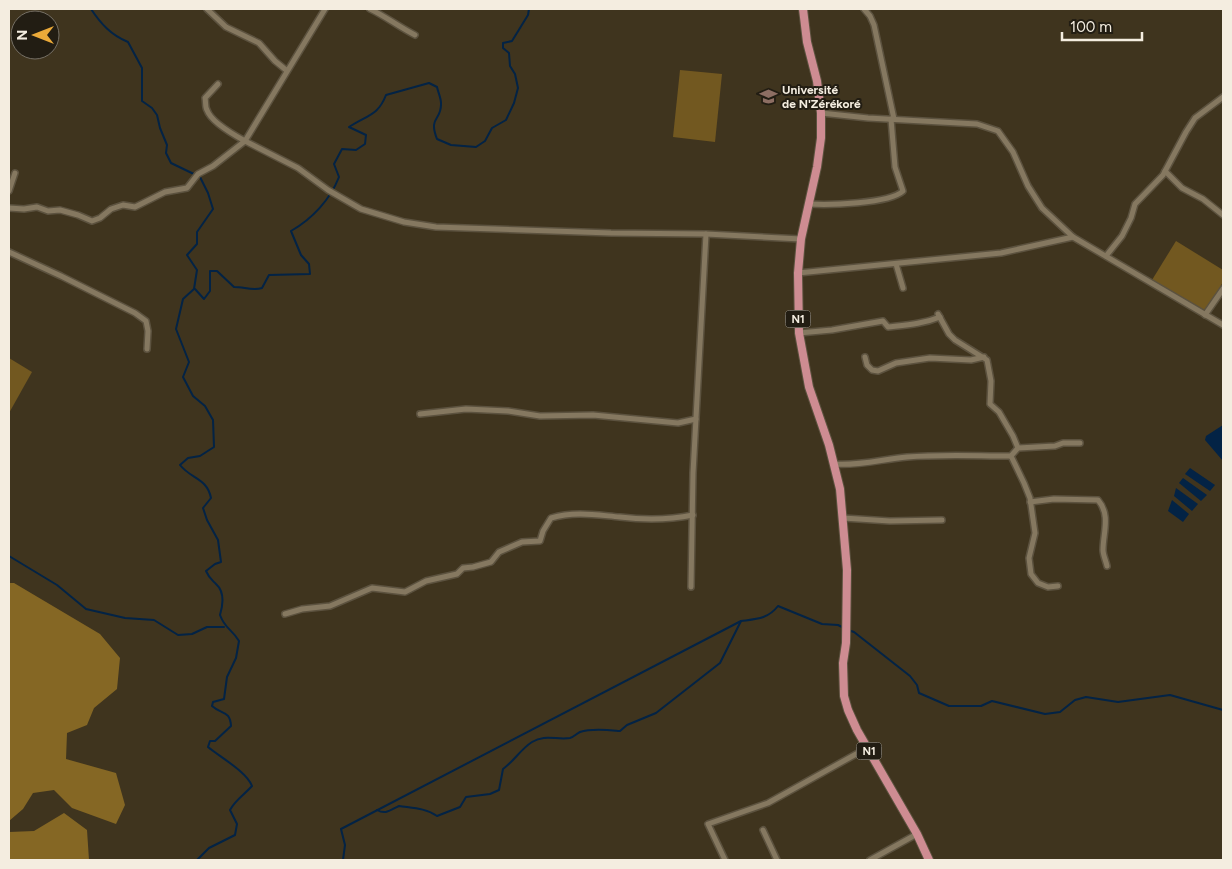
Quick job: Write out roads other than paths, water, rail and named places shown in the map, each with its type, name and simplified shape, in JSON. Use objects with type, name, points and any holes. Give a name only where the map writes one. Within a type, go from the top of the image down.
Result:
[{"type":"main road","name":"N1","points":[[803,9],[807,42],[817,81],[821,113],[821,138],[802,239],[798,273],[799,333],[809,387],[835,464],[843,518],[847,570],[846,629],[843,663],[844,696],[857,730],[930,860]]},
{"type":"street","points":[[207,9],[226,27],[259,43],[286,70]]},
{"type":"street","points":[[9,208],[24,209],[37,207],[48,211],[60,210],[92,221],[100,218],[111,209],[123,206],[135,207],[165,192],[186,188],[196,176],[213,166],[245,140],[325,9]]},
{"type":"street","points":[[370,9],[415,35]]},
{"type":"street","points":[[808,204],[845,204],[891,198],[903,191],[895,167],[893,119],[874,25],[864,9]]},
{"type":"street","points":[[218,84],[205,98],[207,110],[213,120],[237,137],[298,168],[328,190],[361,209],[404,222],[436,227],[706,234],[802,239]]},
{"type":"street","points":[[1106,256],[1122,236],[1131,218],[1135,204],[1165,170],[1195,118],[1223,97]]},
{"type":"street","points":[[821,113],[977,124],[998,131],[1013,152],[1028,186],[1042,208],[1073,237],[1223,324]]},
{"type":"street","points":[[1165,170],[1182,188],[1203,199],[1223,215]]},
{"type":"street","points":[[9,191],[16,173]]},
{"type":"street","points":[[691,587],[696,419],[706,234]]},
{"type":"street","points":[[798,273],[1001,253],[1073,237]]},
{"type":"street","points":[[9,252],[135,313],[146,321],[148,331],[147,349]]},
{"type":"street","points":[[896,264],[903,288]]},
{"type":"street","points":[[1205,315],[1223,288]]},
{"type":"street","points":[[799,333],[832,330],[883,321],[888,327],[928,322],[939,316],[949,334],[955,340],[987,360],[991,381],[990,404],[998,412],[1018,448]]},
{"type":"street","points":[[865,357],[867,365],[872,370],[878,371],[896,363],[930,358],[971,360],[984,357]]},
{"type":"street","points":[[420,414],[466,409],[508,411],[540,416],[593,415],[678,423],[696,419]]},
{"type":"street","points":[[835,464],[861,464],[883,459],[930,455],[1011,456],[1018,448],[1080,443]]},
{"type":"street","points":[[1011,456],[1024,483],[1030,502],[1034,533],[1029,558],[1031,574],[1038,583],[1048,587],[1058,586]]},
{"type":"street","points":[[1030,502],[1054,498],[1098,500],[1103,506],[1106,516],[1103,552],[1107,566]]},
{"type":"street","points":[[285,614],[330,606],[372,588],[405,592],[426,581],[457,574],[463,568],[491,562],[499,552],[522,542],[540,541],[543,531],[551,518],[563,514],[582,513],[644,519],[672,519],[693,515]]},
{"type":"street","points":[[843,518],[890,522],[942,520]]},
{"type":"street","points":[[725,860],[708,824],[768,803],[867,748]]},
{"type":"street","points":[[763,830],[776,860]]},
{"type":"street","points":[[870,860],[917,834]]},
{"type":"water","points":[[1223,425],[1223,461],[1205,440],[1206,436]]},
{"type":"water","points":[[1190,468],[1215,485],[1210,491],[1185,474]]},
{"type":"water","points":[[1183,478],[1207,495],[1201,501],[1179,483]]},
{"type":"water","points":[[1176,488],[1198,504],[1192,511],[1174,496]]},
{"type":"water","points":[[1172,500],[1189,514],[1183,522],[1168,511]]},
{"type":"waterway","points":[[91,9],[107,28],[116,36],[128,42],[142,68],[142,101],[152,108],[157,115],[167,145],[166,153],[171,163],[200,177],[213,209],[197,232],[197,244],[187,255],[197,270],[194,289],[183,299],[176,329],[189,362],[183,377],[193,396],[205,406],[213,420],[214,447],[200,456],[188,458],[180,465],[184,470],[202,482],[209,491],[211,498],[203,508],[218,540],[221,562],[206,571],[221,591],[220,615],[222,620],[239,641],[236,658],[227,677],[224,699],[213,702],[212,706],[229,717],[231,726],[215,741],[210,741],[208,747],[245,775],[252,786],[237,800],[230,810],[237,824],[235,835],[209,848],[197,860]]},
{"type":"waterway","points":[[195,289],[204,299],[210,291],[210,271],[217,271],[234,287],[255,289],[262,288],[269,275],[310,274],[309,264],[301,255],[291,231],[313,215],[331,193],[339,177],[334,164],[342,149],[356,150],[365,144],[366,135],[349,127],[376,111],[386,95],[429,83],[437,87],[441,101],[440,113],[434,126],[437,139],[451,145],[476,147],[485,141],[492,128],[506,120],[514,103],[518,88],[515,74],[510,66],[509,53],[503,48],[503,43],[512,41],[528,15],[529,9]]},
{"type":"waterway","points":[[9,556],[57,585],[86,609],[125,618],[154,620],[178,635],[192,634],[207,627],[224,627]]},
{"type":"waterway","points":[[343,860],[345,845],[341,829],[741,621],[766,616],[778,606],[822,624],[838,625],[844,628]]},
{"type":"waterway","points":[[377,810],[386,812],[399,806],[424,810],[437,816],[460,807],[466,797],[490,794],[499,790],[503,769],[532,742],[541,738],[570,738],[580,732],[590,730],[620,731],[627,725],[656,713],[720,663],[741,621]]},
{"type":"waterway","points":[[848,630],[854,632],[910,676],[917,685],[919,693],[949,706],[981,706],[992,701],[1045,714],[1060,712],[1075,700],[1086,697],[1118,702],[1170,695],[1223,710]]},
{"type":"place","name":"Université de N'Zérékoré","points":[[768,97]]}]
